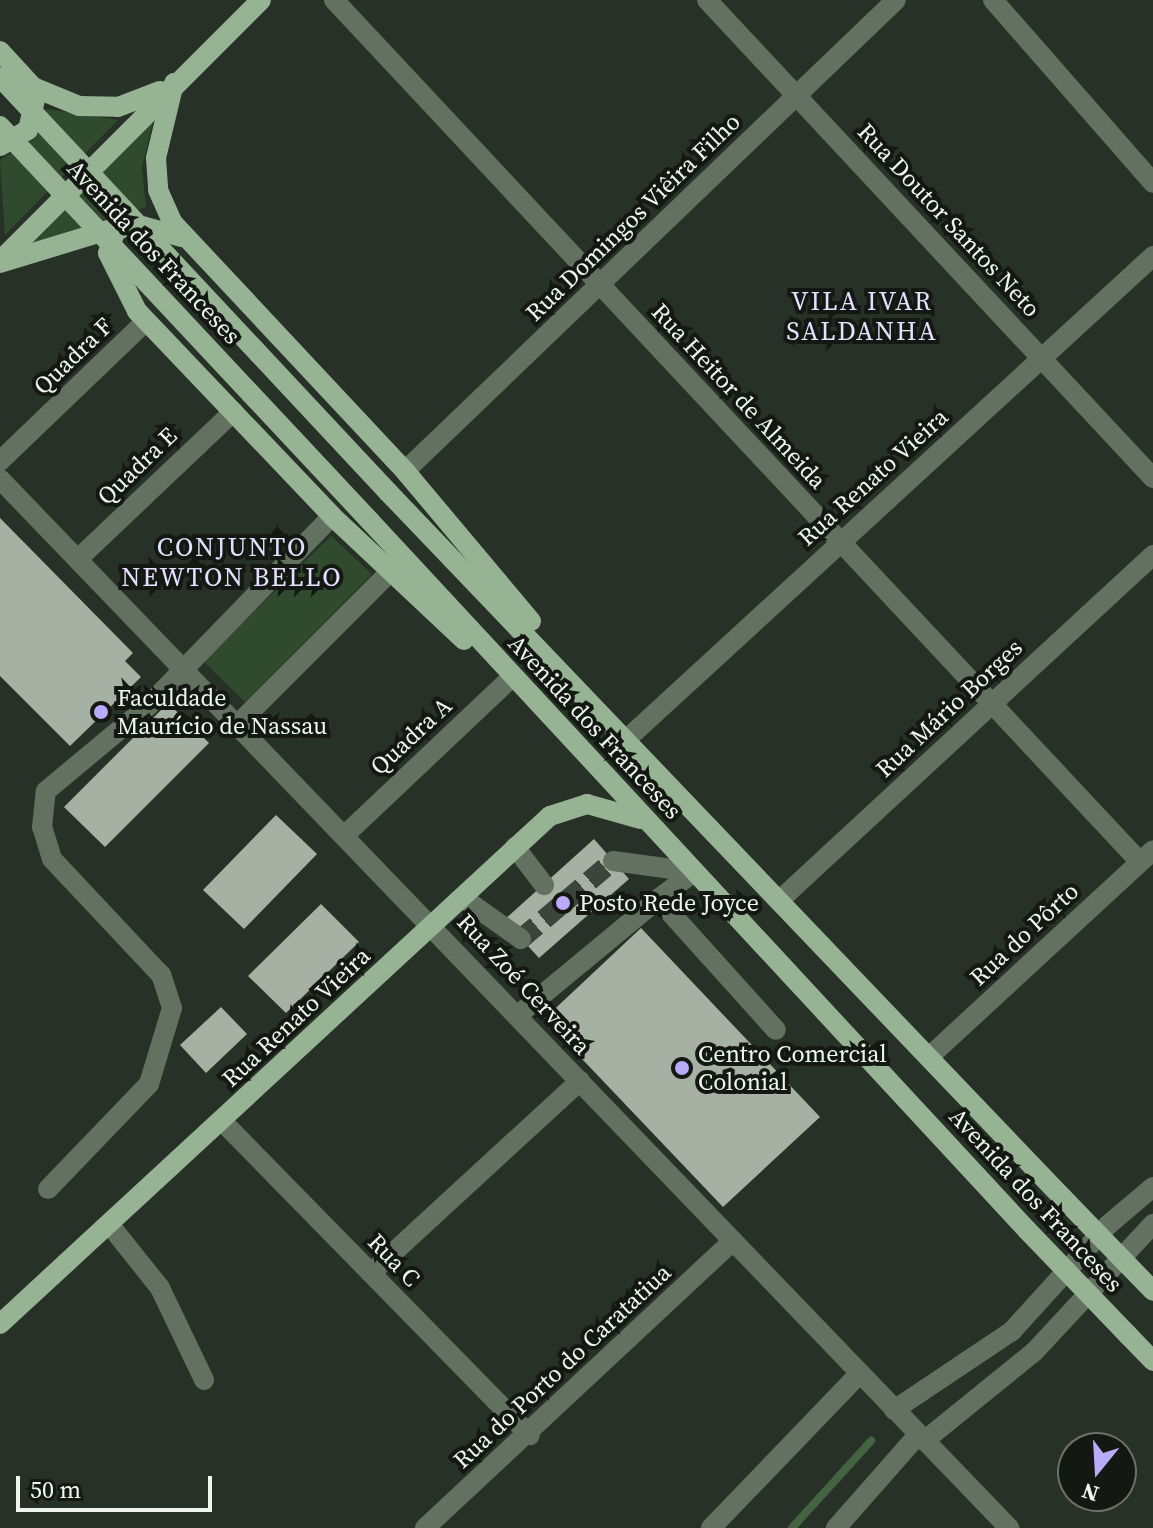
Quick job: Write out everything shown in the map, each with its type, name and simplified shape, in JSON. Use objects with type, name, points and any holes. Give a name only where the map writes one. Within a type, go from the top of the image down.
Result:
[{"type":"main road","points":[[0,262],[174,83],[261,0]]},
{"type":"main road","points":[[0,51],[27,81],[63,101],[105,108],[174,83]]},
{"type":"main road","name":"Avenida dos Franceses","points":[[0,77],[388,492],[628,738],[1153,1291]]},
{"type":"main road","points":[[0,146],[32,124],[35,105],[27,81]]},
{"type":"main road","points":[[174,83],[156,179],[167,212],[192,245],[405,471],[628,738]]},
{"type":"main road","name":"Avenida dos Franceses","points":[[0,126],[1027,1230],[1153,1361]]},
{"type":"main road","points":[[0,262],[131,223],[165,228],[192,245]]},
{"type":"main road","points":[[131,223],[113,235],[110,264],[146,321],[389,573],[513,676]]},
{"type":"main road","name":"Rua Renato Vieira","points":[[0,1324],[557,811],[577,804],[646,821]]},
{"type":"street","name":"Rua Heitor de Almeida","points":[[334,0],[991,704],[1146,856]]},
{"type":"street","name":"Rua Doutor Santos Neto","points":[[707,0],[1153,478]]},
{"type":"street","name":"Rua Domingos Viêira Filho","points":[[405,471],[896,0]]},
{"type":"street","points":[[993,0],[1153,183]]},
{"type":"street","name":"Rua Renato Vieira","points":[[628,738],[1153,256]]},
{"type":"street","name":"Quadra F","points":[[0,461],[146,321]]},
{"type":"street","name":"Quadra E","points":[[78,559],[233,412]]},
{"type":"street","name":"Rua Zoé Cerveira","points":[[0,479],[434,926],[1009,1528]]},
{"type":"street","points":[[48,1189],[149,1084],[172,1008],[161,975],[52,859],[43,800],[55,776],[148,706],[182,667],[332,516]]},
{"type":"street","name":"Rua Mário Borges","points":[[781,899],[1153,555]]},
{"type":"street","points":[[238,724],[389,573]]},
{"type":"street","name":"Quadra A","points":[[345,835],[513,676]]},
{"type":"street","points":[[515,847],[544,885]]},
{"type":"street","name":"Rua do Pôrto","points":[[929,1057],[1146,856]]},
{"type":"street","points":[[613,861],[694,872]]},
{"type":"street","points":[[518,1015],[694,872]]},
{"type":"street","points":[[463,898],[521,939]]},
{"type":"street","points":[[658,899],[776,1030]]},
{"type":"street","points":[[371,1273],[580,1081]]},
{"type":"street","name":"Rua C","points":[[222,1121],[530,1435]]},
{"type":"street","points":[[894,1410],[1012,1331],[1108,1225],[1153,1187]]},
{"type":"street","points":[[109,1224],[160,1288],[204,1380]]},
{"type":"street","points":[[836,1528],[921,1438],[1034,1352],[1153,1224]]},
{"type":"street","name":"Rua do Porto do Caratatiua","points":[[425,1528],[530,1435],[733,1241]]},
{"type":"street","points":[[711,1528],[859,1374]]},
{"type":"green space","points":[[46,109],[118,120],[5,235],[0,160],[35,138]]},
{"type":"green space","points":[[154,117],[142,168],[146,207],[32,244]]},
{"type":"green space","points":[[331,536],[372,574],[245,702],[203,661]]},
{"type":"building","points":[[0,518],[133,653],[125,661],[141,677],[70,746],[0,676]]},
{"type":"building","points":[[168,703],[209,743],[105,847],[64,807]]},
{"type":"building","points":[[276,815],[317,854],[244,929],[203,890]]},
{"type":"building","name":"Posto Rede Joyce","points":[[594,839],[629,879],[539,958],[504,920]]},
{"type":"building","points":[[321,904],[359,942],[286,1013],[248,976]]},
{"type":"building","name":"Centro Comercial Colonial","points":[[641,928],[820,1117],[723,1207],[544,1019]]},
{"type":"building","points":[[221,1007],[247,1034],[206,1073],[180,1045]]},
{"type":"waterway","points":[[792,1528],[871,1441]]},
{"type":"tunnel","points":[[521,939],[613,861]]},
{"type":"place","name":"Faculdade Maurício de Nassau","points":[[101,712]]},
{"type":"place","name":"Posto Rede Joyce","points":[[563,903]]},
{"type":"place","name":"Centro Comercial Colonial","points":[[682,1068]]},
{"type":"district","name":"VILA IVAR SALDANHA","points":[[862,317]]},
{"type":"district","name":"CONJUNTO NEWTON BELLO","points":[[232,563]]}]
